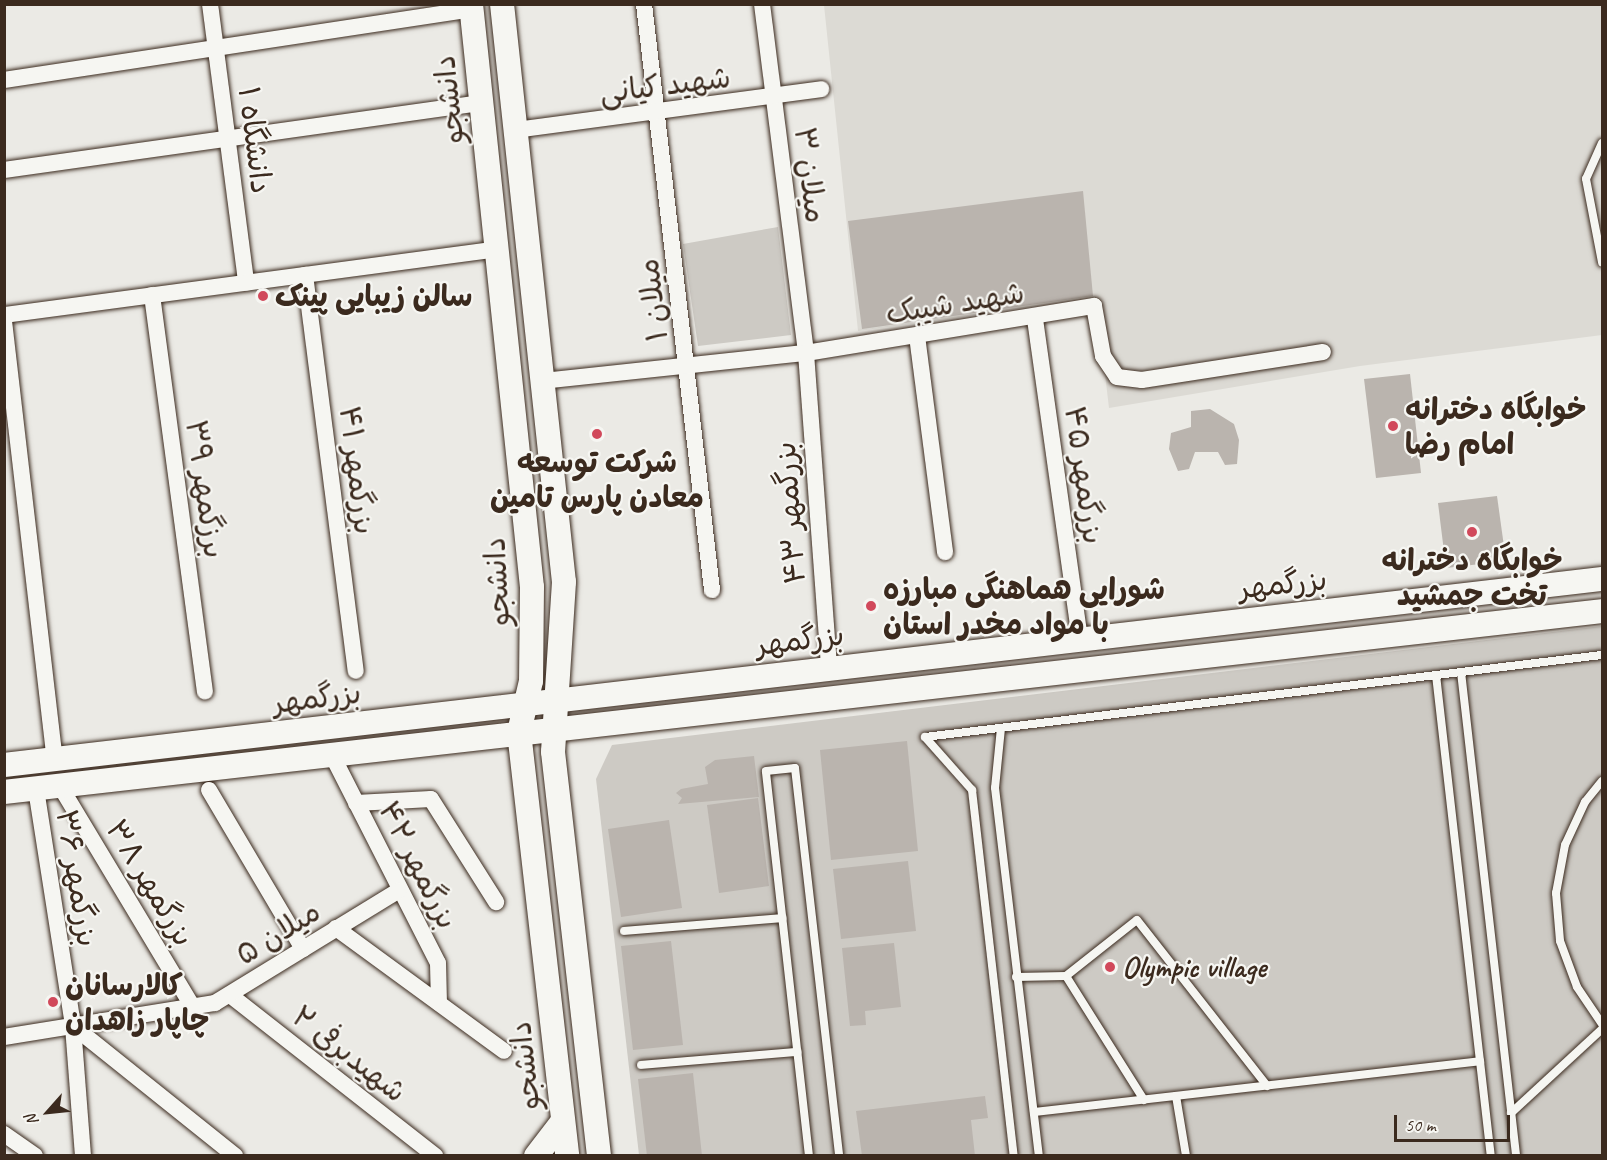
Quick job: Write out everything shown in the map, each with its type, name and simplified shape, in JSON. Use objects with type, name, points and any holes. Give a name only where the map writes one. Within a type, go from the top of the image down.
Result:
[{"type":"street","name":"دانشگاه ۱","points":[[210,4],[246,283]]},
{"type":"street","name":"دانشجو","points":[[502,4],[564,582],[557,702],[551,728],[598,1155]]},
{"type":"street","name":"میلان ۱","points":[[644,4],[712,590]]},
{"type":"street","name":"میلان ۳","points":[[762,4],[806,353]]},
{"type":"street","points":[[4,80],[471,7]]},
{"type":"street","name":"دانشجو","points":[[471,7],[532,587],[531,681],[519,732],[567,1155]]},
{"type":"street","name":"شهید کیانی","points":[[515,130],[658,114],[821,89]]},
{"type":"street","points":[[4,170],[481,104]]},
{"type":"street","points":[[4,315],[496,249]]},
{"type":"street","name":"بزرگمهر ۴۱","points":[[305,275],[356,671]]},
{"type":"street","name":"برزگمهر ۳۹","points":[[152,295],[205,691]]},
{"type":"street","name":"شهید شیبک","points":[[542,381],[687,363],[806,353],[1035,319],[1094,306],[1103,356],[1117,377],[1134,379],[1323,352]]},
{"type":"street","name":"بزرگمهر ۴۵","points":[[1035,319],[1090,638]]},
{"type":"street","points":[[4,321],[7,369],[55,759]]},
{"type":"street","points":[[917,336],[945,552]]},
{"type":"street","name":"بزرگمهر ۴۳","points":[[806,353],[829,668]]},
{"type":"street","name":"بزرگمهر","points":[[4,765],[1602,579]]},
{"type":"street","points":[[1469,594],[1472,626]]},
{"type":"street","name":"بزرگمهر","points":[[4,792],[551,728],[1602,611]]},
{"type":"street","points":[[1090,638],[1101,667]]},
{"type":"street","name":"بزرگمهر ۴۲","points":[[332,755],[398,891],[438,963],[439,1003]]},
{"type":"street","name":"بزرگمهر ۳۸","points":[[60,786],[193,1007]]},
{"type":"street","name":"بزرگمهر ۳۶","points":[[36,789],[73,1026],[83,1155]]},
{"type":"street","points":[[209,790],[303,949]]},
{"type":"street","points":[[356,803],[431,798],[496,902]]},
{"type":"street","name":"میلان ۵","points":[[4,1037],[193,1007],[230,995],[398,891]]},
{"type":"street","points":[[336,928],[504,1051]]},
{"type":"street","name":"شهیدبرفی ۲","points":[[230,995],[435,1155]]},
{"type":"street","points":[[73,1026],[235,1155]]},
{"type":"street","points":[[536,1155],[563,1120]]},
{"type":"street","points":[[4,1134],[35,1155]]},
{"type":"lane","points":[[1602,143],[1586,179],[1602,262]]},
{"type":"lane","points":[[1014,1155],[972,790],[925,737],[1602,655]]},
{"type":"lane","points":[[1461,672],[1516,1155]]},
{"type":"lane","points":[[1436,675],[1491,1155]]},
{"type":"lane","points":[[1001,728],[995,788],[1039,1155]]},
{"type":"lane","points":[[809,1155],[766,771],[795,768],[839,1155]]},
{"type":"lane","points":[[1602,781],[1585,802],[1564,845],[1556,893],[1560,941],[1577,987],[1602,1024]]},
{"type":"lane","points":[[624,931],[782,918]]},
{"type":"lane","points":[[1016,977],[1066,976],[1137,920],[1267,1086]]},
{"type":"lane","points":[[1066,976],[1144,1100]]},
{"type":"lane","points":[[1511,1113],[1602,1029]]},
{"type":"lane","points":[[641,1065],[797,1052]]},
{"type":"lane","points":[[1034,1112],[1480,1061]]},
{"type":"lane","points":[[1176,1096],[1186,1155]]},
{"type":"shaded area","points":[[824,5],[1602,5],[1602,335],[1360,366],[1109,408],[1096,298],[858,331]]},
{"type":"shaded area","points":[[778,227],[791,335],[698,346],[683,244]]},
{"type":"shaded area","name":"Olympic village","points":[[1602,626],[1602,1155],[639,1155],[596,779],[612,745]]},
{"type":"building","points":[[1083,191],[1093,296],[862,329],[848,221]]},
{"type":"building","name":"خوابگاه دخترانه امام رضا","points":[[1410,374],[1421,473],[1376,478],[1364,379]]},
{"type":"building","points":[[1210,409],[1234,424],[1239,440],[1237,464],[1225,465],[1218,452],[1195,452],[1189,469],[1178,471],[1169,449],[1171,433],[1191,427],[1191,411]]},
{"type":"building","name":"خوابگاه دخترانه تخت جمشید","points":[[1497,496],[1506,561],[1446,568],[1438,503]]},
{"type":"building","points":[[907,741],[918,851],[831,860],[820,750]]},
{"type":"building","points":[[754,756],[759,797],[678,804],[682,798],[676,793],[681,789],[708,784],[705,767],[715,760]]},
{"type":"building","points":[[758,798],[769,886],[719,893],[707,805]]},
{"type":"building","points":[[669,820],[682,908],[621,917],[608,829]]},
{"type":"building","points":[[908,861],[916,931],[841,939],[833,869]]},
{"type":"building","points":[[671,941],[683,1045],[633,1050],[621,946]]},
{"type":"building","points":[[894,943],[901,1007],[865,1011],[866,1025],[850,1026],[842,948]]},
{"type":"building","points":[[693,1073],[702,1156],[647,1156],[638,1079]]},
{"type":"building","points":[[985,1096],[988,1118],[971,1120],[975,1156],[862,1156],[856,1111]]},
{"type":"place","name":"سالن زیبایی پینک","points":[[263,296]]},
{"type":"place","name":"خوابگاه دخترانه امام رضا","points":[[1393,426]]},
{"type":"place","name":"شرکت توسعه معادن پارس تامین","points":[[597,434]]},
{"type":"place","name":"خوابگاه دخترانه تخت جمشید","points":[[1472,532]]},
{"type":"place","name":"شورایی هماهنگی مبارزه با مواد مخدر استان","points":[[871,606]]},
{"type":"place","name":"Olympic village","points":[[1110,967]]},
{"type":"place","name":"کالارسانان چاپار زاهدان","points":[[53,1002]]}]
